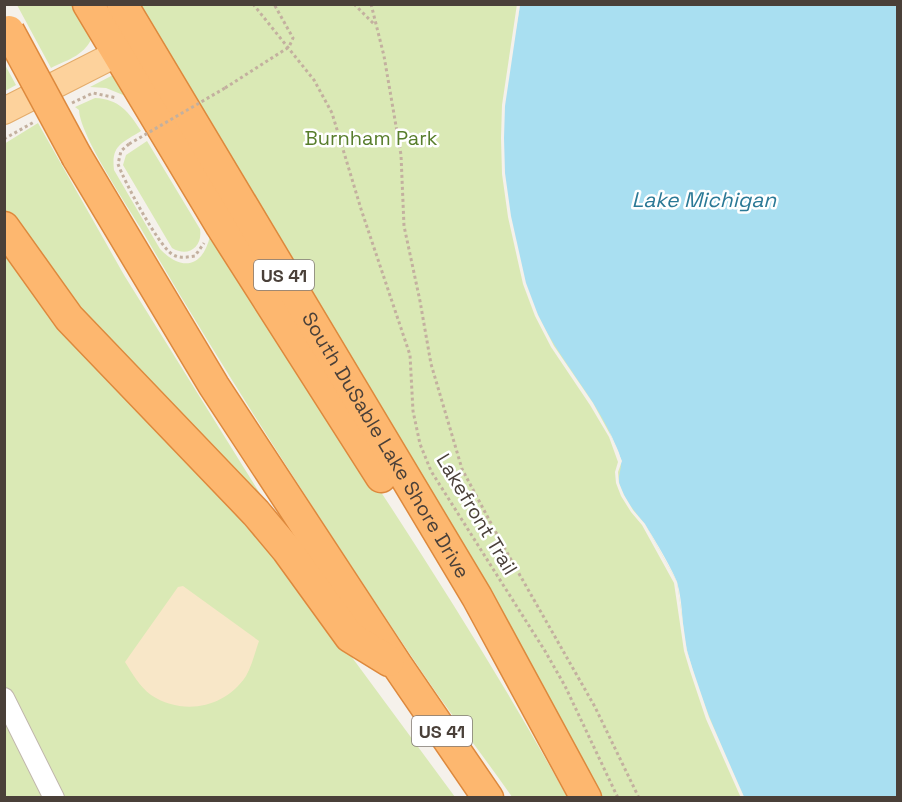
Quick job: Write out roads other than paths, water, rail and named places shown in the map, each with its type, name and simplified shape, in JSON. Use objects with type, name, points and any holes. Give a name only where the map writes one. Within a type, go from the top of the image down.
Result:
[{"type":"highway","points":[[88,4],[116,54],[280,321],[413,526],[445,545]]},
{"type":"highway","name":"South DuSable Lake Shore Drive","points":[[122,4],[477,597],[586,798]]},
{"type":"highway","name":"US 41","points":[[7,27],[77,157],[214,386],[397,665],[488,798]]},
{"type":"highway","points":[[4,227],[69,318],[256,513],[287,550],[351,637],[397,665]]},
{"type":"main road","points":[[4,111],[116,54]]},
{"type":"street","points":[[4,698],[54,798]]},
{"type":"water","name":"Lake Michigan","points":[[520,5],[897,5],[897,797],[744,797],[713,727],[694,673],[684,636],[681,600],[675,576],[652,535],[625,497],[619,480],[621,459],[618,450],[604,421],[539,317],[521,268],[509,215],[503,133],[505,95]]},
{"type":"park label","name":"Burnham Park","points":[[371,138]]}]
